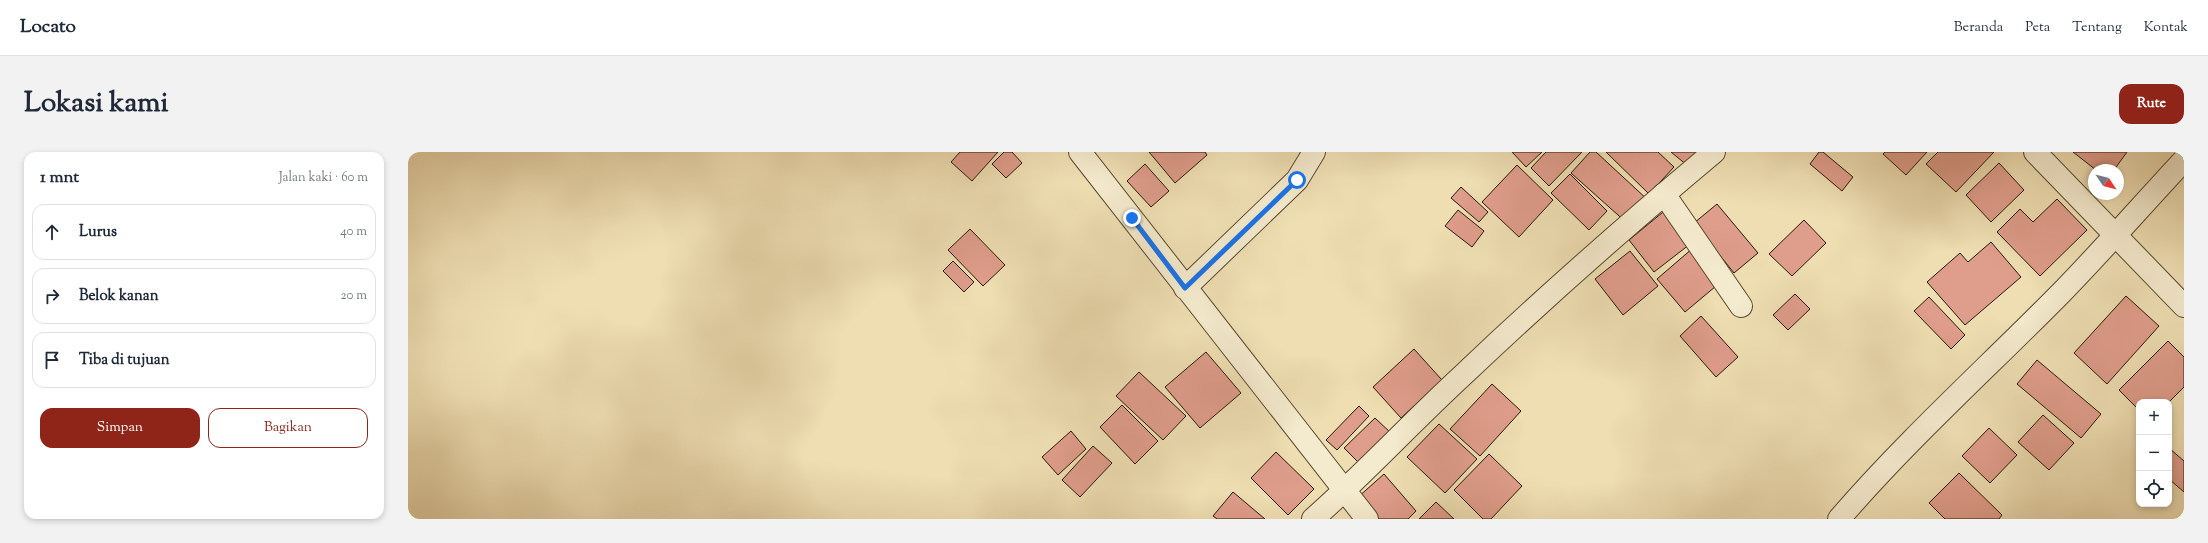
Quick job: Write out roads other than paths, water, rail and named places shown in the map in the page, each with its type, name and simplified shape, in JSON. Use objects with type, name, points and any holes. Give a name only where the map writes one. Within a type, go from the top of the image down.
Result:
[{"type":"street","points":[[1080,152],[1367,519]]},
{"type":"street","points":[[1185,288],[1297,180],[1314,152]]},
{"type":"street","points":[[1313,519],[1345,491],[1462,375],[1609,241],[1714,152]]},
{"type":"street","points":[[2035,152],[2114,236],[2184,306]]},
{"type":"street","points":[[1839,519],[1863,491],[2061,293],[2184,160]]},
{"type":"street","points":[[1664,194],[1741,306]]}]
